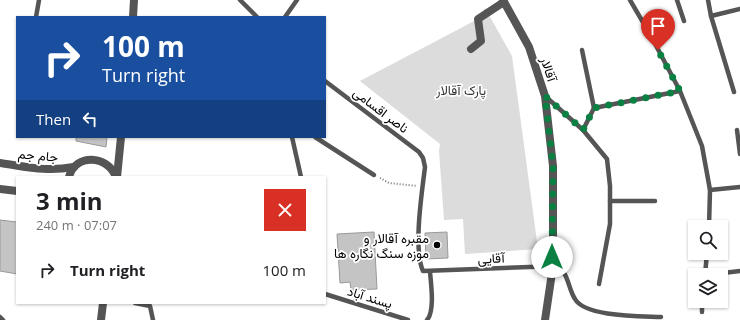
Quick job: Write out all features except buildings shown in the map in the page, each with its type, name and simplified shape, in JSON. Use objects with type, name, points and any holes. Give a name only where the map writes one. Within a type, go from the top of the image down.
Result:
[{"type":"street","points":[[133,16],[134,0]]},
{"type":"street","points":[[471,49],[481,42],[478,19],[503,1]]},
{"type":"street","name":"آقالار","points":[[503,1],[529,47],[545,96],[553,166],[553,266],[545,320]]},
{"type":"street","points":[[117,176],[121,138]]},
{"type":"street","name":"جام جم","points":[[0,163],[43,170],[74,167],[81,162],[90,159],[104,162],[110,166],[116,176]]},
{"type":"street","points":[[70,176],[74,167]]},
{"type":"street","points":[[0,189],[16,191]]},
{"type":"street","points":[[102,320],[103,304]]},
{"type":"lane","points":[[36,16],[39,0]]},
{"type":"lane","points":[[240,0],[256,16]]},
{"type":"lane","points":[[286,16],[296,0]]},
{"type":"lane","points":[[630,0],[680,91],[702,146],[710,190],[708,220]]},
{"type":"lane","points":[[677,0],[684,21]]},
{"type":"lane","points":[[708,0],[711,16],[734,92]]},
{"type":"lane","points":[[711,16],[740,9]]},
{"type":"lane","points":[[582,50],[594,108],[583,130]]},
{"type":"lane","name":"ناصر اقسامی","points":[[326,82],[419,152],[423,158],[425,167],[422,186]]},
{"type":"lane","points":[[594,108],[680,91]]},
{"type":"lane","points":[[545,96],[583,130],[607,159],[610,186],[610,224],[599,284]]},
{"type":"lane","points":[[737,130],[740,154]]},
{"type":"lane","points":[[292,138],[301,176]]},
{"type":"lane","points":[[317,138],[374,175]]},
{"type":"lane","points":[[422,186],[418,239],[419,259],[424,271],[430,272],[431,308],[430,317],[427,320]]},
{"type":"lane","points":[[710,190],[740,187]]},
{"type":"lane","points":[[610,201],[656,201]]},
{"type":"lane","points":[[553,266],[558,266],[564,271],[575,300],[586,309],[612,314],[661,317]]},
{"type":"lane","name":"آقایی","points":[[430,272],[553,266]]},
{"type":"lane","points":[[728,272],[740,271]]},
{"type":"lane","name":"پسند آباد","points":[[326,294],[408,320]]},
{"type":"lane","points":[[140,304],[150,306],[153,320]]},
{"type":"lane","points":[[0,317],[3,320]]},
{"type":"path","points":[[374,175],[389,182],[422,186]]},
{"type":"green space","name":"پارک آقالار","points":[[485,8],[512,56],[538,249],[465,254],[463,219],[444,220],[439,151],[440,144],[360,81],[478,19]]},
{"type":"place","name":"مقبره آقالار و موزه سنگ نگاره ها","points":[[437,245]]},
{"type":"route","points":[[552,257],[553,166],[545,96],[583,130],[594,108],[680,91],[658,50]]}]
